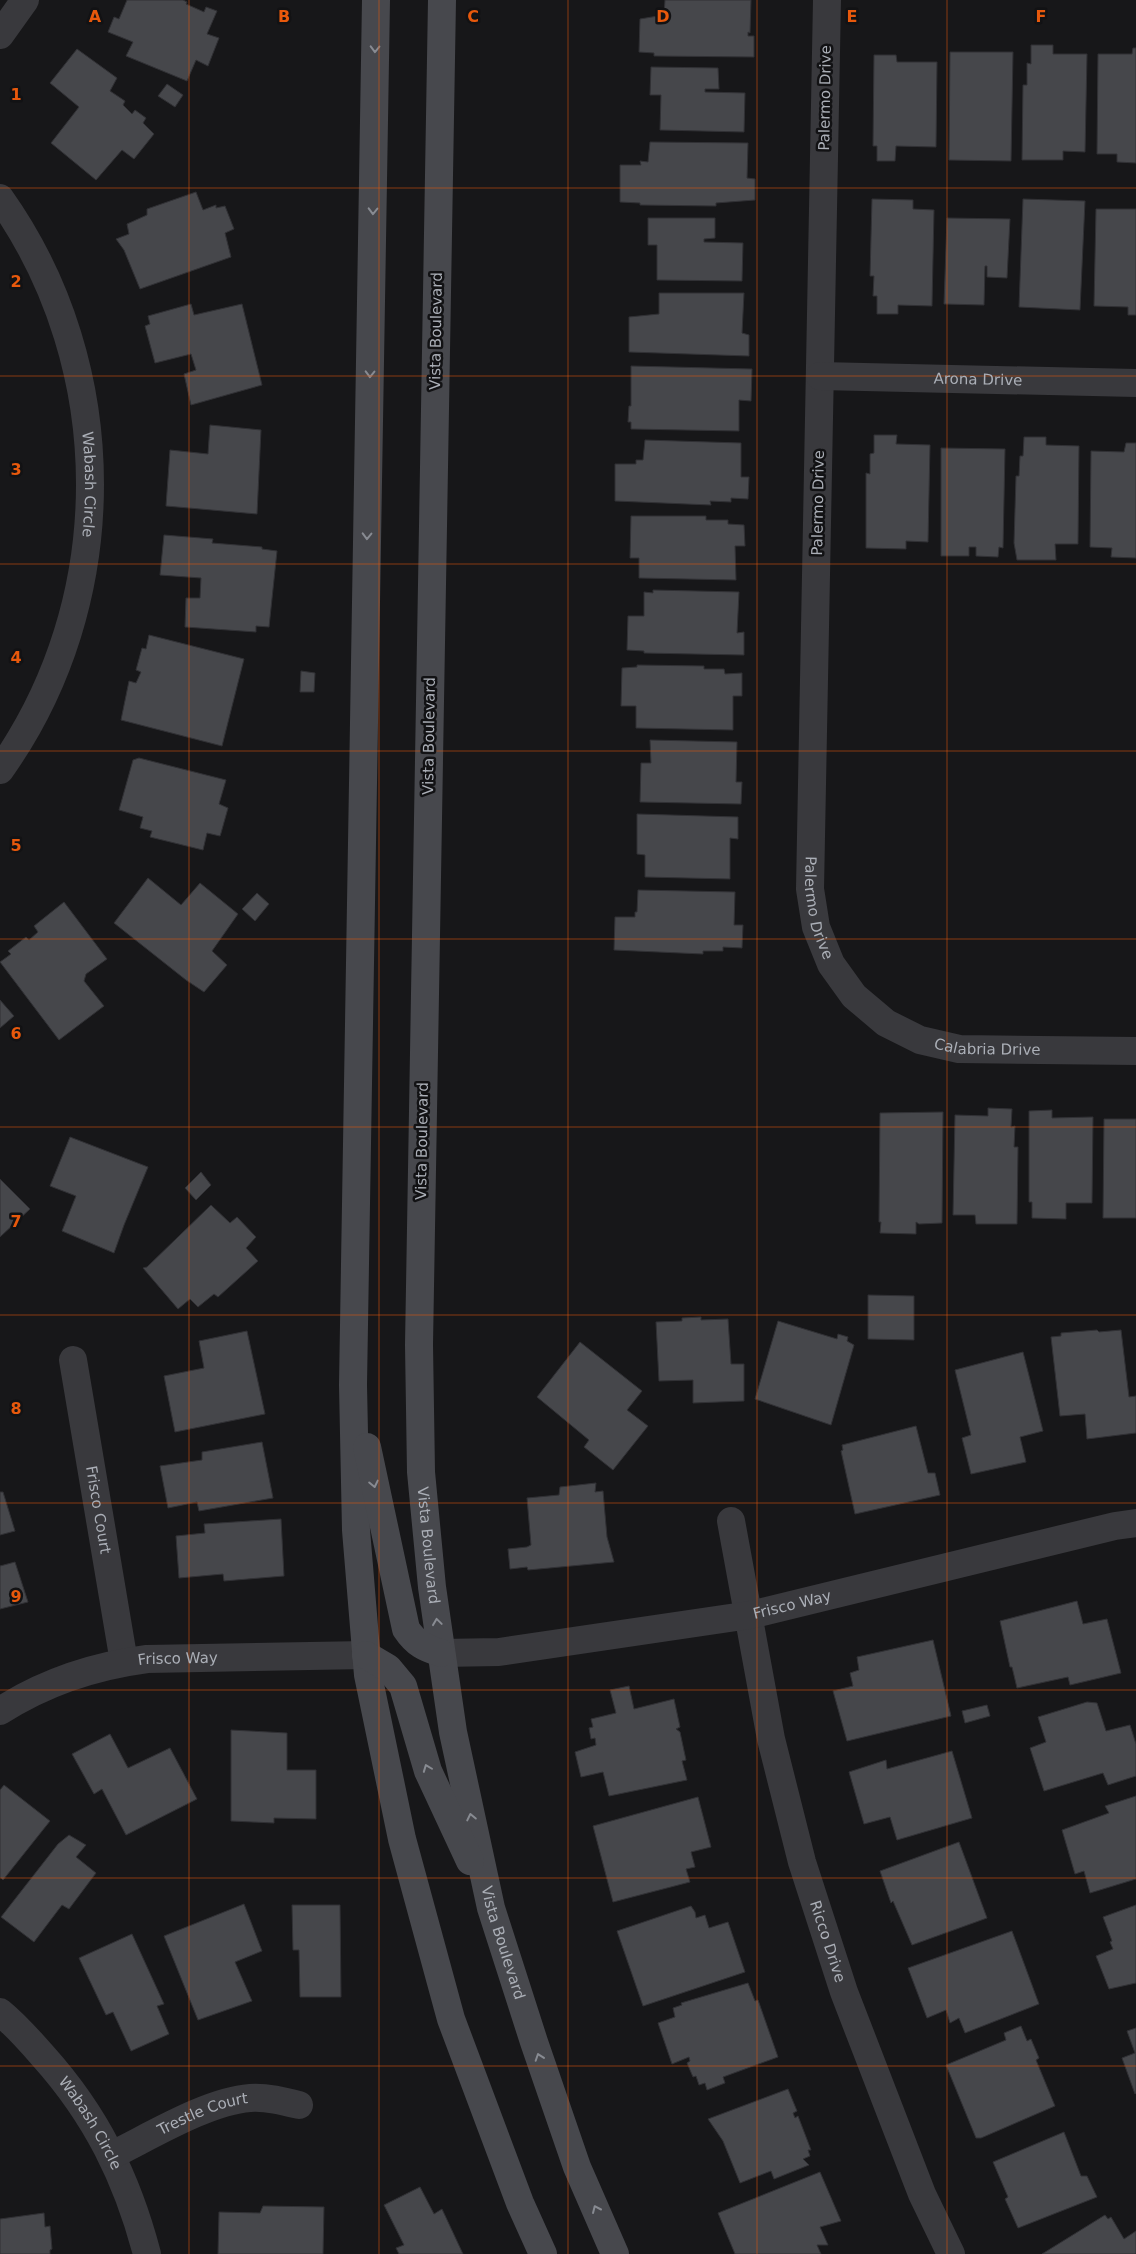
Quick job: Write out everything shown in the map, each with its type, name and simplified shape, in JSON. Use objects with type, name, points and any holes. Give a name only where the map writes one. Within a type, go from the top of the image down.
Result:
[{"type":"main road","points":[[376,0],[353,1384],[356,1530],[368,1675],[402,1839],[450,2019],[520,2203],[543,2254]]},
{"type":"main road","name":"Vista Boulevard","points":[[442,0],[419,1345],[421,1472],[432,1587],[453,1732],[491,1908],[577,2168],[615,2254]]},
{"type":"main road","points":[[353,1384],[403,1620],[406,1629],[415,1642],[421,1647],[441,1653]]},
{"type":"main road","points":[[366,1655],[388,1668],[403,1686],[428,1771],[491,1908]]},
{"type":"street","points":[[0,35],[25,0]]},
{"type":"street","name":"Palermo Drive","points":[[827,0],[810,889],[816,926],[831,964],[854,996]]},
{"type":"street","name":"Wabash Circle","points":[[0,198],[18,223],[50,285],[74,352],[87,415],[92,483],[88,548],[75,611],[52,680],[20,743],[0,770]]},
{"type":"street","name":"Arona Drive","points":[[820,376],[1136,383]]},
{"type":"street","name":"Calabria Drive","points":[[854,996],[886,1023],[920,1040],[959,1049],[1136,1051]]},
{"type":"street","name":"Frisco Court","points":[[73,1360],[124,1662]]},
{"type":"street","name":"Ricco Drive","points":[[732,1521],[771,1739],[802,1862],[844,1992],[922,2194],[951,2254]]},
{"type":"street","name":"Frisco Way","points":[[441,1653],[499,1652],[750,1615],[1115,1526],[1136,1523]]},
{"type":"street","name":"Frisco Way","points":[[0,1711],[23,1696],[75,1674],[124,1662],[147,1659],[366,1655]]},
{"type":"street","name":"Wabash Circle","points":[[0,2012],[30,2041],[68,2085],[88,2113],[112,2155],[131,2199],[147,2254]]},
{"type":"street","name":"Trestle Court","points":[[112,2155],[212,2107],[234,2100],[251,2098],[278,2100],[299,2105]]},
{"type":"building","points":[[127,0],[183,0],[187,2],[186,4],[204,12],[206,7],[217,11],[207,34],[219,38],[208,66],[196,60],[187,81],[126,56],[133,42],[108,32],[114,17],[119,19]]},
{"type":"building","points":[[665,0],[751,0],[750,33],[748,32],[748,36],[754,36],[754,57],[654,56],[654,53],[639,52],[640,19],[664,15]]},
{"type":"building","points":[[1031,45],[1053,45],[1053,54],[1087,54],[1085,152],[1063,151],[1063,160],[1022,160],[1023,85],[1027,85],[1027,63],[1031,64]]},
{"type":"building","points":[[1133,48],[1136,48],[1136,163],[1117,162],[1117,154],[1097,154],[1098,54],[1132,54]]},
{"type":"building","points":[[77,49],[117,78],[110,91],[125,101],[123,105],[132,114],[135,110],[146,118],[143,123],[154,134],[134,159],[122,150],[96,180],[51,143],[79,107],[50,83]]},
{"type":"building","points":[[950,52],[1013,52],[1011,161],[949,160]]},
{"type":"building","points":[[874,55],[896,55],[897,62],[937,62],[936,147],[896,146],[895,161],[877,161],[877,146],[873,146]]},
{"type":"building","points":[[651,67],[718,68],[719,89],[705,89],[705,92],[745,93],[744,132],[660,130],[661,95],[650,95]]},
{"type":"building","points":[[167,84],[183,95],[175,107],[158,96]]},
{"type":"building","points":[[650,142],[748,143],[747,178],[755,179],[755,200],[716,203],[716,206],[640,205],[640,203],[620,202],[620,165],[641,165],[640,161],[648,162]]},
{"type":"building","points":[[196,192],[203,210],[216,205],[216,208],[225,206],[234,229],[225,233],[231,257],[140,289],[124,250],[116,239],[129,234],[127,224],[147,215],[147,209]]},
{"type":"building","points":[[872,199],[913,200],[913,209],[934,210],[932,306],[898,305],[898,314],[877,314],[877,296],[873,296],[874,276],[870,276]]},
{"type":"building","points":[[1023,199],[1085,201],[1080,310],[1019,307]]},
{"type":"building","points":[[1096,209],[1136,209],[1136,315],[1128,315],[1128,307],[1094,306]]},
{"type":"building","points":[[648,218],[715,218],[715,238],[704,239],[704,242],[743,243],[742,281],[657,280],[657,245],[648,245]]},
{"type":"building","points":[[947,218],[1010,219],[1007,278],[987,277],[987,266],[985,266],[984,305],[944,304]]},
{"type":"building","points":[[659,293],[744,293],[742,333],[749,335],[749,356],[629,352],[629,317],[659,314]]},
{"type":"building","points":[[191,304],[194,315],[242,304],[262,385],[191,405],[184,374],[196,370],[191,354],[155,363],[145,326],[150,324],[148,316]]},
{"type":"building","points":[[631,366],[752,369],[751,401],[739,400],[739,431],[631,429],[631,422],[628,422],[629,406],[631,406]]},
{"type":"building","points":[[210,425],[261,430],[257,514],[166,506],[170,450],[208,454]]},
{"type":"building","points":[[874,435],[897,435],[896,444],[930,445],[928,542],[906,541],[906,549],[866,548],[866,473],[870,474],[870,454],[874,453]]},
{"type":"building","points":[[1024,437],[1046,437],[1046,445],[1079,446],[1078,544],[1055,544],[1056,560],[1017,560],[1014,543],[1016,476],[1019,476],[1020,456],[1023,456]]},
{"type":"building","points":[[645,440],[741,443],[741,477],[749,477],[748,499],[731,498],[731,502],[710,501],[711,505],[615,501],[615,464],[636,464],[636,460],[643,460]]},
{"type":"building","points":[[1126,443],[1136,443],[1136,558],[1111,557],[1112,548],[1090,547],[1091,451],[1124,452]]},
{"type":"building","points":[[941,448],[1005,449],[1003,548],[999,547],[998,557],[976,556],[976,547],[969,547],[969,556],[941,556]]},
{"type":"building","points":[[631,516],[706,516],[706,520],[728,520],[728,524],[744,525],[745,546],[735,546],[736,580],[639,578],[639,558],[630,558]]},
{"type":"building","points":[[164,535],[213,539],[212,543],[262,547],[262,549],[277,551],[269,627],[256,626],[256,632],[185,627],[186,598],[200,598],[201,578],[160,575]]},
{"type":"building","points":[[653,590],[739,592],[737,633],[744,632],[744,655],[644,653],[644,651],[627,650],[628,616],[644,616],[644,592],[653,593]]},
{"type":"building","points":[[149,635],[244,659],[222,746],[121,720],[129,681],[136,683],[141,672],[136,670],[142,648],[146,649]]},
{"type":"building","points":[[637,665],[704,666],[704,669],[724,669],[725,674],[742,673],[742,696],[733,696],[733,730],[636,728],[636,706],[621,706],[622,668],[637,667]]},
{"type":"building","points":[[301,671],[315,673],[314,692],[300,692]]},
{"type":"building","points":[[650,740],[737,742],[736,782],[742,782],[741,804],[640,802],[641,763],[651,763]]},
{"type":"building","points":[[139,758],[226,780],[219,804],[228,808],[220,836],[207,833],[203,850],[150,837],[152,831],[140,828],[143,817],[119,810],[133,760]]},
{"type":"building","points":[[637,814],[738,817],[738,839],[730,838],[730,879],[645,877],[645,855],[637,854]]},
{"type":"building","points":[[148,878],[181,905],[200,883],[238,914],[212,951],[227,965],[204,992],[114,923]]},
{"type":"building","points":[[638,890],[735,892],[734,925],[743,925],[742,948],[723,947],[723,951],[703,951],[703,954],[614,950],[615,917],[635,917]]},
{"type":"building","points":[[257,893],[269,904],[255,921],[242,909]]},
{"type":"building","points":[[64,902],[107,959],[86,974],[84,981],[104,1006],[59,1040],[0,962],[11,954],[8,951],[26,937],[29,940],[38,932],[34,926]]},
{"type":"building","points":[[0,1000],[14,1016],[0,1028]]},
{"type":"building","points":[[988,1108],[1012,1109],[1011,1127],[1015,1126],[1014,1147],[1018,1147],[1017,1224],[976,1224],[975,1215],[953,1215],[955,1115],[988,1116]]},
{"type":"building","points":[[1052,1110],[1052,1118],[1093,1117],[1092,1203],[1066,1203],[1066,1219],[1032,1218],[1032,1202],[1029,1202],[1029,1111]]},
{"type":"building","points":[[943,1112],[942,1223],[919,1224],[916,1222],[916,1234],[880,1233],[880,1113]]},
{"type":"building","points":[[1104,1119],[1136,1119],[1136,1218],[1103,1218]]},
{"type":"building","points":[[70,1137],[148,1167],[114,1253],[62,1231],[76,1196],[50,1186]]},
{"type":"building","points":[[201,1172],[211,1185],[196,1200],[185,1188]]},
{"type":"building","points":[[0,1179],[30,1209],[0,1237]]},
{"type":"building","points":[[211,1205],[230,1223],[237,1217],[256,1237],[246,1248],[258,1261],[218,1297],[214,1294],[198,1307],[190,1299],[178,1309],[143,1268],[147,1267]]},
{"type":"building","points":[[868,1295],[914,1296],[914,1340],[868,1339]]},
{"type":"building","points":[[701,1317],[701,1320],[728,1319],[731,1364],[744,1364],[744,1401],[693,1403],[693,1380],[659,1381],[656,1322],[682,1321],[682,1318]]},
{"type":"building","points":[[778,1321],[837,1339],[838,1334],[848,1337],[847,1341],[854,1345],[831,1425],[755,1399]]},
{"type":"building","points":[[1097,1330],[1099,1332],[1121,1330],[1129,1397],[1136,1396],[1136,1433],[1087,1439],[1085,1414],[1060,1416],[1051,1337],[1061,1336],[1061,1333]]},
{"type":"building","points":[[247,1331],[265,1414],[175,1432],[164,1376],[204,1368],[199,1341]]},
{"type":"building","points":[[580,1342],[642,1391],[627,1410],[648,1426],[613,1470],[584,1447],[589,1440],[537,1397]]},
{"type":"building","points":[[1023,1352],[1043,1431],[1020,1437],[1026,1462],[971,1474],[962,1438],[971,1435],[955,1370]]},
{"type":"building","points":[[916,1426],[928,1473],[935,1473],[940,1495],[855,1514],[841,1451],[843,1450],[842,1445]]},
{"type":"building","points":[[262,1442],[273,1498],[199,1511],[197,1502],[168,1508],[160,1466],[202,1460],[202,1452]]},
{"type":"building","points":[[596,1483],[595,1492],[603,1491],[607,1537],[614,1562],[528,1570],[527,1567],[510,1569],[508,1549],[531,1545],[527,1498],[559,1495],[560,1487]]},
{"type":"building","points":[[0,1492],[3,1492],[15,1531],[0,1535]]},
{"type":"building","points":[[281,1519],[284,1576],[224,1581],[223,1574],[179,1578],[176,1536],[205,1533],[204,1524]]},
{"type":"building","points":[[15,1562],[28,1602],[0,1609],[0,1566]]},
{"type":"building","points":[[1077,1601],[1083,1624],[1107,1619],[1121,1673],[1070,1685],[1068,1677],[1017,1688],[1012,1667],[1010,1667],[1000,1621]]},
{"type":"building","points":[[933,1640],[951,1716],[847,1741],[833,1691],[853,1686],[850,1673],[859,1670],[857,1657]]},
{"type":"building","points":[[629,1686],[634,1709],[674,1699],[680,1727],[676,1729],[680,1732],[686,1760],[682,1761],[687,1780],[609,1796],[603,1772],[581,1777],[575,1752],[596,1745],[595,1738],[591,1739],[589,1728],[593,1727],[591,1719],[616,1713],[610,1690]]},
{"type":"building","points":[[1087,1702],[1097,1703],[1106,1731],[1130,1725],[1136,1744],[1136,1776],[1108,1785],[1103,1773],[1044,1791],[1030,1748],[1046,1742],[1038,1717]]},
{"type":"building","points":[[987,1705],[990,1716],[965,1723],[962,1711]]},
{"type":"building","points":[[231,1730],[287,1733],[287,1770],[316,1770],[316,1819],[274,1818],[274,1823],[231,1821]]},
{"type":"building","points":[[110,1734],[128,1768],[170,1748],[197,1799],[126,1835],[102,1789],[94,1794],[72,1754]]},
{"type":"building","points":[[952,1751],[972,1818],[897,1840],[890,1817],[864,1824],[849,1772],[886,1760],[887,1769]]},
{"type":"building","points":[[4,1785],[50,1821],[3,1880],[0,1877],[0,1790]]},
{"type":"building","points":[[1136,1796],[1136,1879],[1090,1893],[1084,1871],[1075,1874],[1062,1830],[1109,1813],[1105,1806]]},
{"type":"building","points":[[698,1797],[711,1847],[691,1852],[695,1867],[686,1869],[690,1882],[613,1902],[593,1826]]},
{"type":"building","points":[[69,1835],[86,1845],[76,1857],[96,1873],[69,1909],[62,1905],[34,1942],[1,1917],[58,1844]]},
{"type":"building","points":[[959,1842],[987,1918],[912,1945],[893,1901],[891,1903],[880,1871]]},
{"type":"building","points":[[244,1904],[262,1951],[235,1962],[252,2001],[198,2020],[164,1936]]},
{"type":"building","points":[[292,1905],[340,1905],[341,1997],[300,1997],[299,1950],[293,1950]]},
{"type":"building","points":[[1136,1905],[1136,1983],[1109,1989],[1096,1956],[1113,1949],[1103,1917]]},
{"type":"building","points":[[691,1906],[696,1918],[705,1915],[709,1928],[728,1922],[745,1972],[643,2006],[617,1931]]},
{"type":"building","points":[[1012,1931],[1039,2004],[965,2033],[959,2018],[950,2023],[946,2010],[927,2018],[908,1968]]},
{"type":"building","points":[[132,1934],[164,2004],[157,2006],[169,2034],[131,2051],[113,2012],[106,2015],[79,1958]]},
{"type":"building","points":[[748,1983],[755,2001],[758,2000],[778,2057],[723,2077],[725,2083],[707,2090],[705,2083],[699,2085],[696,2076],[693,2077],[687,2063],[690,2061],[689,2057],[672,2064],[658,2023],[675,2017],[673,2008],[682,2005],[681,2003]]},
{"type":"building","points":[[1021,2026],[1027,2041],[1031,2039],[1039,2058],[1036,2060],[1055,2106],[981,2138],[976,2138],[946,2065],[1006,2040],[1004,2033]]},
{"type":"building","points":[[1136,2028],[1135,2094],[1122,2058],[1135,2053],[1127,2031]]},
{"type":"building","points":[[788,2089],[797,2111],[793,2113],[795,2118],[798,2116],[811,2150],[808,2150],[810,2156],[803,2159],[809,2165],[774,2179],[771,2171],[740,2183],[723,2141],[708,2119]]},
{"type":"building","points":[[1064,2132],[1081,2176],[1087,2176],[1097,2197],[1018,2228],[1005,2199],[1008,2197],[993,2162]]},
{"type":"building","points":[[820,2172],[841,2221],[820,2227],[828,2245],[817,2245],[821,2254],[735,2254],[718,2213]]},
{"type":"building","points":[[420,2187],[434,2214],[442,2209],[463,2254],[399,2254],[396,2248],[404,2245],[384,2205]]},
{"type":"building","points":[[263,2206],[324,2207],[323,2254],[218,2254],[219,2212],[260,2213]]},
{"type":"building","points":[[44,2213],[45,2227],[50,2226],[52,2249],[50,2254],[0,2254],[0,2219]]},
{"type":"building","points":[[1105,2215],[1108,2219],[1111,2217],[1124,2239],[1136,2231],[1136,2254],[1042,2254]]}]
